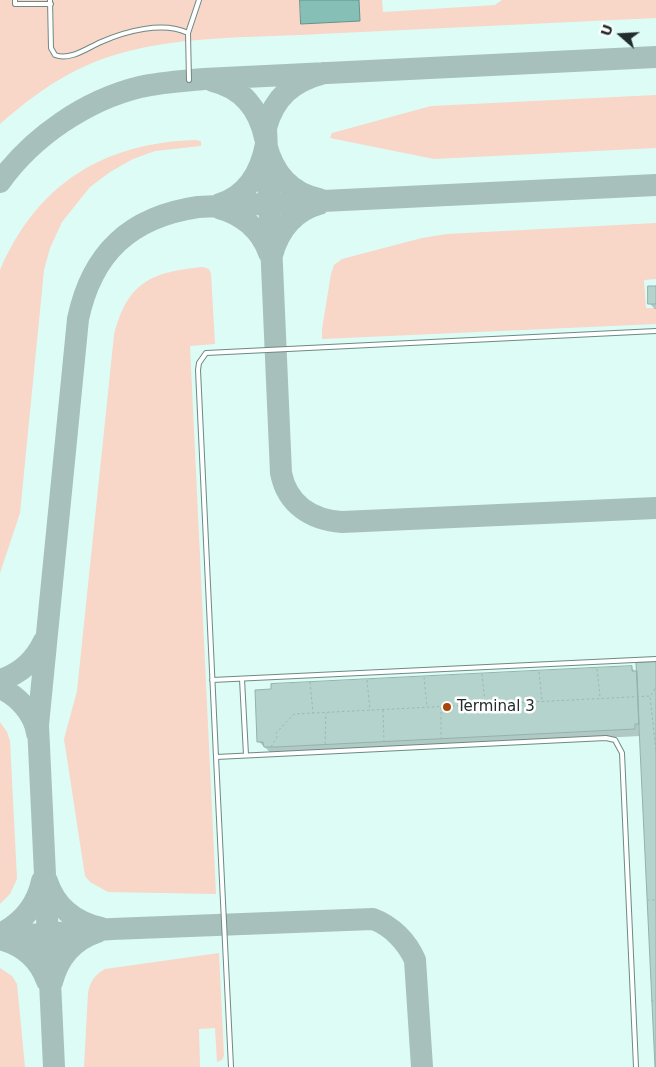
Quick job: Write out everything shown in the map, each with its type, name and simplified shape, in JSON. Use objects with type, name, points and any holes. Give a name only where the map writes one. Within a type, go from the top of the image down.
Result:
[{"type":"lane","points":[[15,0],[15,4],[51,2],[51,48],[55,55],[60,57],[70,56],[122,34],[144,29],[173,28],[188,33]]},
{"type":"lane","points":[[189,80],[188,33],[198,0]]},
{"type":"lane","points":[[231,1067],[198,363],[206,353],[656,331]]},
{"type":"lane","points":[[212,680],[656,659]]},
{"type":"lane","points":[[242,679],[246,755]]},
{"type":"lane","points":[[216,757],[606,738],[615,740],[622,752],[636,1067]]},
{"type":"path","points":[[597,668],[600,699]]},
{"type":"path","points":[[539,671],[542,702]]},
{"type":"path","points":[[482,674],[485,704]]},
{"type":"path","points":[[424,676],[427,707]]},
{"type":"path","points":[[367,679],[370,710]]},
{"type":"path","points":[[310,681],[313,713]]},
{"type":"path","points":[[656,687],[650,696],[656,752]]},
{"type":"path","points":[[271,747],[276,738],[276,733],[294,714],[650,696]]},
{"type":"path","points":[[441,707],[441,739]]},
{"type":"path","points":[[383,710],[384,742]]},
{"type":"path","points":[[325,744],[326,712]]},
{"type":"path","points":[[647,900],[656,900]]},
{"type":"path","points":[[652,1000],[656,1001]]},
{"type":"shaded area","points":[[0,0],[382,0],[383,12],[495,5],[502,0],[656,0],[656,18],[238,37],[157,45],[105,58],[76,70],[24,104],[0,124]]},
{"type":"shaded area","points":[[300,0],[359,0],[360,21],[301,24]]},
{"type":"shaded area","points":[[656,95],[656,148],[434,159],[330,138],[332,133],[431,106]]},
{"type":"shaded area","points":[[201,141],[201,146],[155,151],[133,159],[110,172],[90,187],[62,222],[50,248],[44,270],[20,513],[0,573],[0,270],[15,240],[33,214],[54,192],[77,174],[103,160],[131,149],[162,143]]},
{"type":"shaded area","points":[[656,223],[656,279],[644,280],[646,308],[656,308],[656,324],[322,339],[331,274],[334,265],[342,259],[422,238],[447,234]]},
{"type":"shaded area","points":[[203,267],[209,269],[211,274],[215,344],[190,346],[216,894],[108,892],[90,882],[85,876],[64,739],[77,691],[114,335],[127,302],[135,291],[145,283],[156,276],[170,272]]},
{"type":"shaded area","points":[[0,722],[7,732],[10,741],[17,879],[10,894],[0,904]]},
{"type":"shaded area","points":[[219,953],[224,1056],[222,1060],[217,1062],[215,1028],[199,1029],[200,1067],[84,1067],[88,993],[90,985],[98,974],[105,969]]},
{"type":"shaded area","points":[[0,968],[12,976],[17,984],[25,1067],[0,1067]]},
{"type":"building","points":[[648,286],[656,286],[656,304],[648,304]]},
{"type":"building","points":[[656,662],[656,1067],[655,1067],[636,663]]},
{"type":"building","name":"Terminal 3","points":[[632,666],[632,671],[637,671],[639,724],[635,724],[635,729],[276,747],[264,747],[263,742],[257,742],[255,690],[271,689],[271,684]]},
{"type":"taxiway","points":[[0,182],[28,150],[62,122],[100,101],[148,85],[204,79],[656,57]]},
{"type":"taxiway","points":[[324,73],[313,76],[286,92],[274,107],[266,128],[281,473],[284,484],[295,502],[320,518],[342,522],[656,508]]},
{"type":"taxiway","points":[[213,81],[233,89],[248,101],[254,109],[265,138]]},
{"type":"taxiway","points":[[220,204],[238,195],[252,181],[261,164],[266,144],[273,164],[284,180],[299,192],[319,199]]},
{"type":"taxiway","points":[[54,1067],[38,725],[78,319],[84,296],[93,275],[104,257],[134,229],[153,219],[198,207],[656,185]]},
{"type":"taxiway","points":[[272,255],[279,237],[289,223],[302,211],[319,204]]},
{"type":"taxiway","points":[[219,208],[235,214],[250,224],[261,237],[269,253]]},
{"type":"taxiway","points":[[0,680],[14,674],[26,665],[44,641]]},
{"type":"taxiway","points":[[0,688],[19,700],[29,712],[37,733]]},
{"type":"taxiway","points":[[0,934],[22,919],[36,898],[42,881]]},
{"type":"taxiway","points":[[47,881],[55,898],[67,912],[83,922],[101,928]]},
{"type":"taxiway","points":[[0,937],[112,929],[373,919],[393,930],[408,947],[415,960],[422,1067]]},
{"type":"taxiway","points":[[52,982],[58,966],[68,951],[81,940],[97,932]]},
{"type":"taxiway","points":[[0,939],[16,945],[35,959],[47,981]]},
{"type":"place","name":"Terminal 3","points":[[447,707]]}]
